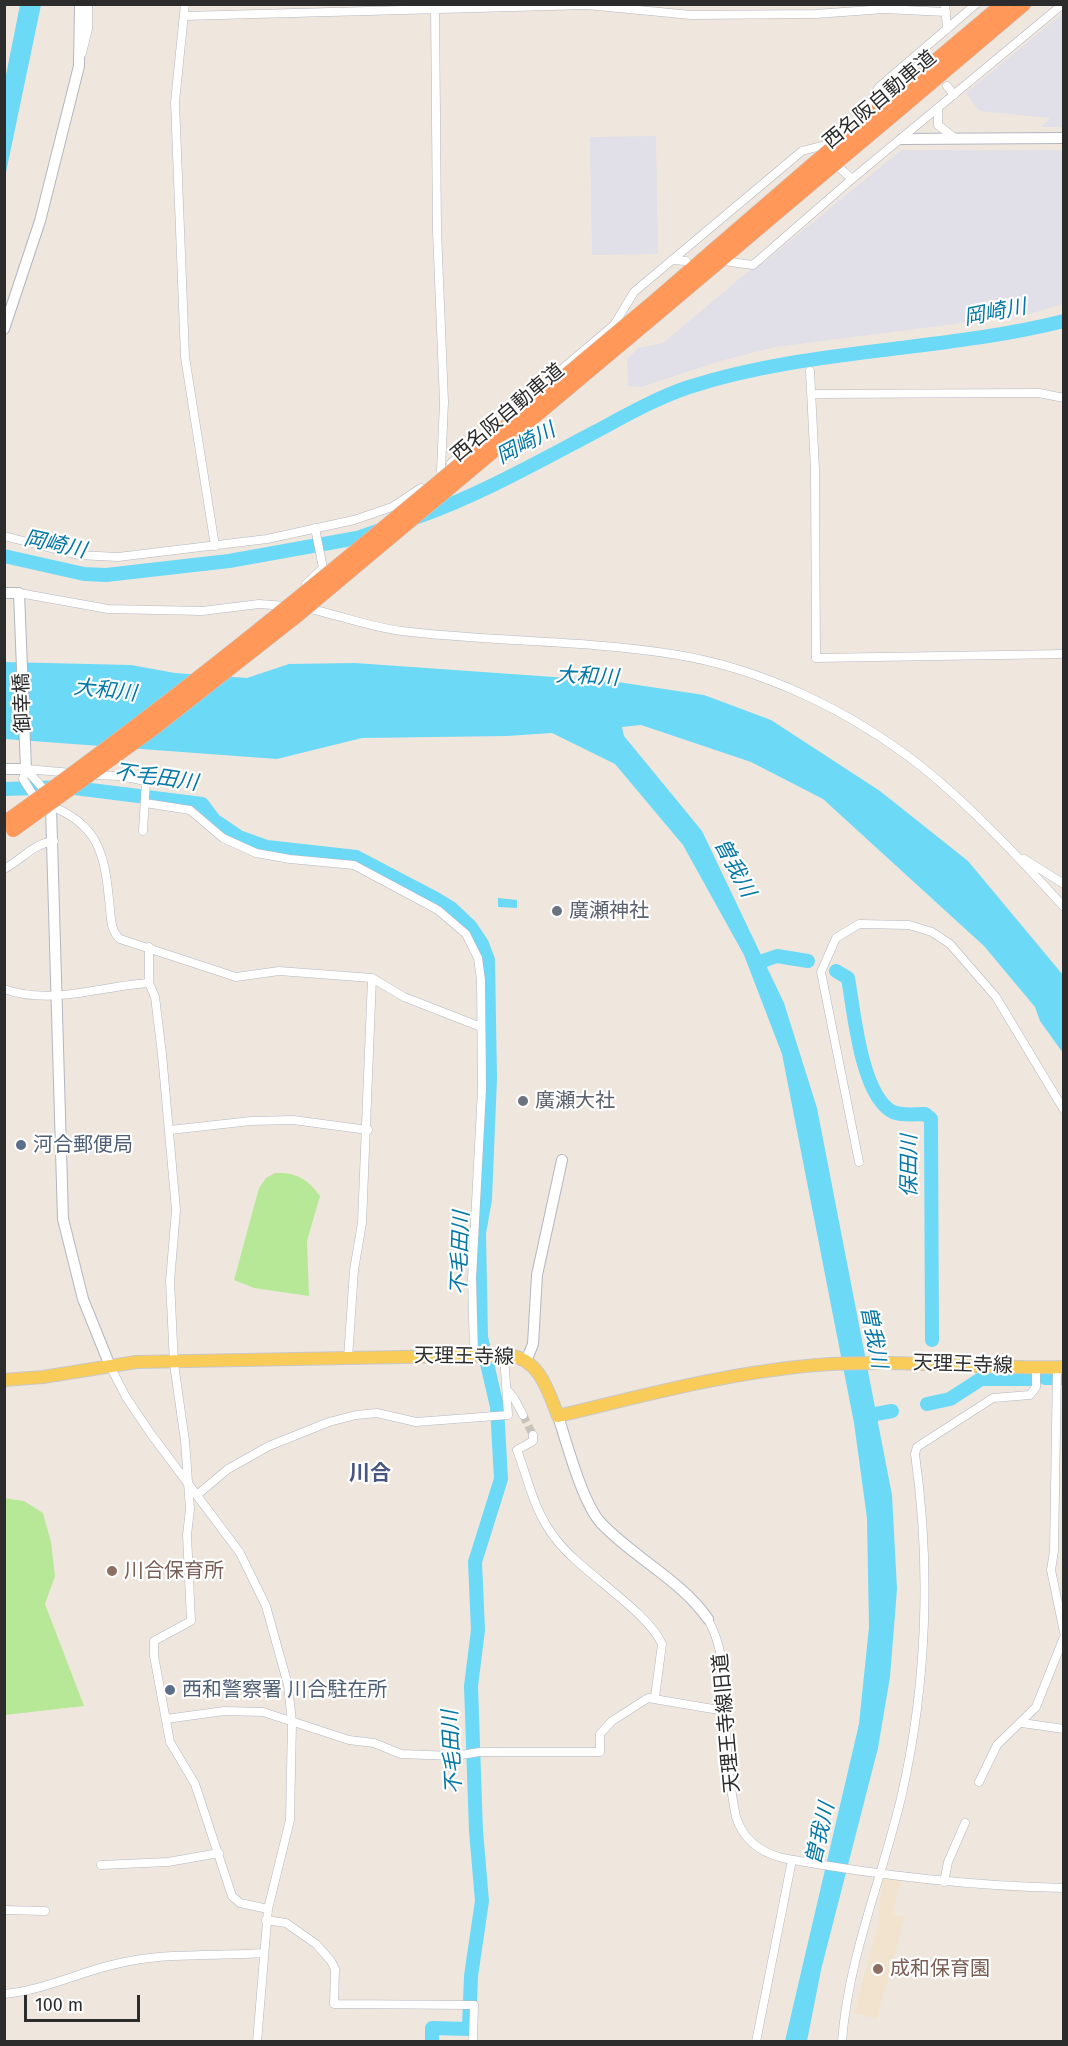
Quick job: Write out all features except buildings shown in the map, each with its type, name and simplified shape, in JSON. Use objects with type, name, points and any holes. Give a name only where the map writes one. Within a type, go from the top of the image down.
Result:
[{"type":"highway","name":"西名阪自動車道","points":[[894,105],[1003,4]]},
{"type":"highway","name":"西名阪自動車道","points":[[7,828],[291,606],[653,310],[894,105],[1024,4]]},
{"type":"main road","name":"天理王寺線","points":[[4,1380],[51,1376],[110,1366],[174,1361],[504,1354],[527,1359],[545,1384],[558,1416],[751,1374],[816,1365],[896,1362],[1060,1368]]},
{"type":"street","points":[[78,66],[80,4]]},
{"type":"street","points":[[4,329],[40,221],[88,29],[88,4]]},
{"type":"street","points":[[185,4],[175,102],[185,357],[215,546]]},
{"type":"street","points":[[4,536],[92,557],[275,538],[354,520],[405,501],[614,325],[629,297],[802,151],[834,142],[865,112],[879,87],[942,38],[947,29],[976,4]]},
{"type":"street","points":[[730,262],[753,266],[852,179],[1063,4]]},
{"type":"street","points":[[184,16],[435,7],[597,5],[691,15],[816,14],[884,9],[946,8],[947,29]]},
{"type":"street","points":[[435,7],[439,319],[444,402],[441,471]]},
{"type":"street","points":[[947,87],[954,95]]},
{"type":"street","points":[[939,107],[938,125],[956,139]]},
{"type":"street","points":[[902,139],[1064,138]]},
{"type":"street","points":[[816,147],[852,179]]},
{"type":"street","points":[[672,260],[686,261]]},
{"type":"street","points":[[810,371],[815,469],[816,657],[1064,654]]},
{"type":"street","points":[[812,394],[1039,393],[1064,398]]},
{"type":"street","points":[[282,605],[323,568],[315,530]]},
{"type":"street","points":[[4,593],[19,593],[108,609],[202,611],[259,604],[282,605],[394,630],[611,646],[675,654],[744,672],[812,698],[867,729],[922,767],[1006,846],[1064,907]]},
{"type":"street","name":"御幸橋","points":[[19,593],[25,769]]},
{"type":"street","points":[[4,769],[120,776],[146,781],[143,831]]},
{"type":"street","points":[[25,769],[46,789],[51,807],[54,842],[63,1219],[82,1299],[110,1366],[126,1397],[240,1553],[266,1606],[288,1684],[292,1722],[290,1820],[266,1920],[257,2042]]},
{"type":"street","points":[[25,769],[28,791],[38,802],[68,812],[84,823],[96,839],[105,868],[114,933],[120,939],[236,977],[279,971],[372,978],[404,997],[481,1028]]},
{"type":"street","points":[[144,803],[190,810],[222,838],[256,853],[290,859],[354,865],[438,910],[466,934],[478,958],[481,1028],[482,1089],[472,1278],[481,1355]]},
{"type":"street","points":[[4,869],[16,862],[34,845],[54,842]]},
{"type":"street","points":[[1006,846],[1064,884]]},
{"type":"street","points":[[859,1162],[821,972],[836,938],[859,924],[909,925],[932,932],[950,944],[996,997],[1064,1110]]},
{"type":"street","points":[[149,947],[149,983],[155,997],[170,1130],[176,1210],[170,1281],[174,1361],[190,1509],[187,1535],[192,1621],[154,1641],[154,1656],[170,1742],[195,1784],[232,1896],[240,1903],[268,1909]]},
{"type":"street","points":[[348,1358],[368,1130],[366,1071],[372,978]]},
{"type":"street","points":[[4,989],[19,994],[58,995],[149,983]]},
{"type":"street","points":[[170,1130],[251,1120],[293,1120],[368,1130]]},
{"type":"street","points":[[527,1359],[533,1344],[537,1275],[562,1160]]},
{"type":"street","points":[[197,1495],[228,1469],[269,1446],[338,1419],[377,1413],[416,1422],[508,1415],[504,1354]]},
{"type":"street","points":[[842,2042],[848,1995],[903,1787],[916,1705],[925,1623],[926,1573],[921,1497],[915,1454],[917,1447],[993,1398],[1030,1395],[1036,1387],[1036,1367]]},
{"type":"street","points":[[1060,1368],[1054,1551],[1051,1570],[1064,1632]]},
{"type":"street","points":[[507,1390],[523,1414]]},
{"type":"street","name":"天理王寺線旧道","points":[[558,1416],[594,1514],[609,1530],[685,1593],[708,1619],[722,1650],[724,1711],[734,1810],[738,1824],[747,1837],[765,1852],[803,1862],[944,1882],[1064,1888]]},
{"type":"street","points":[[533,1435],[533,1442],[517,1450],[537,1512],[556,1540],[647,1624],[660,1640],[662,1644],[655,1697]]},
{"type":"street","points":[[979,1782],[996,1745],[1008,1732],[1022,1723],[1041,1698],[1064,1637]]},
{"type":"street","points":[[166,1719],[224,1711],[263,1712],[349,1740],[374,1743],[401,1754],[454,1756],[480,1752],[600,1752],[600,1734],[612,1721],[640,1701],[655,1697],[724,1711]]},
{"type":"street","points":[[1022,1723],[1064,1729]]},
{"type":"street","points":[[944,1882],[948,1862],[965,1823]]},
{"type":"street","points":[[101,1865],[168,1862],[219,1853]]},
{"type":"street","points":[[756,2042],[792,1860]]},
{"type":"street","points":[[4,1910],[45,1911]]},
{"type":"street","points":[[266,1920],[286,1923],[316,1944],[332,1961],[336,1969],[334,2004],[474,2005],[473,2042]]},
{"type":"street","points":[[4,1994],[28,1992],[97,1968],[132,1960],[264,1953]]},
{"type":"shaded area","points":[[1063,13],[1063,127],[1041,127],[1050,118],[979,111],[966,93]]},
{"type":"shaded area","points":[[656,136],[658,254],[592,255],[590,137]]},
{"type":"shaded area","points":[[901,150],[1063,150],[1063,304],[1026,315],[775,347],[720,361],[641,387],[628,386],[627,359],[638,348],[663,343],[751,269],[749,266],[762,264]]},
{"type":"shaded area","name":"成和保育園","points":[[889,1876],[901,1879],[893,1914],[905,1917],[877,2019],[854,2013],[878,1925],[882,1882]]},
{"type":"green space","points":[[275,1173],[295,1175],[301,1178],[320,1196],[307,1241],[309,1296],[254,1288],[234,1280],[259,1188],[266,1178]]},
{"type":"green space","points":[[4,1498],[24,1501],[43,1513],[51,1542],[55,1576],[45,1604],[84,1706],[5,1715]]},
{"type":"water","points":[[20,5],[41,5],[5,177],[5,80]]},
{"type":"water","name":"大和川","points":[[4,662],[131,665],[175,673],[247,678],[289,664],[355,663],[611,681],[704,695],[771,720],[880,791],[968,861],[1063,975],[1063,1053],[1040,1021],[1035,1007],[984,946],[823,799],[751,762],[641,725],[622,727],[624,736],[702,831],[784,1003],[817,1108],[892,1495],[897,1589],[890,1677],[878,1748],[821,1970],[807,2041],[785,2041],[859,1724],[869,1627],[867,1518],[854,1423],[782,1054],[744,955],[683,845],[615,764],[552,733],[507,736],[362,738],[277,759],[5,739]]},
{"type":"water","points":[[498,898],[517,900],[517,908],[498,907]]},
{"type":"waterway","name":"岡崎川","points":[[415,518],[484,489],[665,396],[689,387],[735,374],[781,365],[970,339],[1064,321]]},
{"type":"waterway","name":"岡崎川","points":[[4,556],[84,574],[106,575],[229,561],[357,538],[380,530]]},
{"type":"waterway","name":"不毛田川","points":[[4,789],[67,787],[202,804],[214,820],[239,837],[267,847],[356,857],[451,908],[470,926],[482,944],[488,960],[490,1078],[485,1199],[479,1233],[481,1337],[497,1407],[501,1479],[475,1562],[478,1630],[471,1686],[476,1831],[482,1901],[471,1976],[469,2029],[432,2028],[432,2042]]},
{"type":"waterway","name":"保田川","points":[[757,963],[777,956],[808,961]]},
{"type":"waterway","name":"保田川","points":[[836,971],[848,978],[856,1031],[873,1089],[882,1103],[893,1112],[925,1114],[931,1119],[932,1340]]},
{"type":"waterway","name":"保田川","points":[[1045,1378],[1064,1378]]},
{"type":"waterway","name":"保田川","points":[[927,1404],[950,1399],[981,1379],[1030,1379]]},
{"type":"waterway","name":"保田川","points":[[865,1416],[892,1411]]},
{"type":"tunnel","points":[[523,1415],[533,1435]]},
{"type":"place","name":"廣瀬神社","points":[[557,911]]},
{"type":"place","name":"廣瀬大社","points":[[523,1101]]},
{"type":"place","name":"河合郵便局","points":[[21,1145]]},
{"type":"place","name":"川合保育所","points":[[112,1571]]},
{"type":"place","name":"西和警察署 川合駐在所","points":[[170,1690]]},
{"type":"place","name":"成和保育園","points":[[878,1969]]},
{"type":"district","name":"川合","points":[[370,1474]]},
{"type":"water label","name":"曽我川","points":[[734,868]]},
{"type":"water label","name":"曽我川","points":[[873,1337]]},
{"type":"water label","name":"曽我川","points":[[821,1834]]}]
